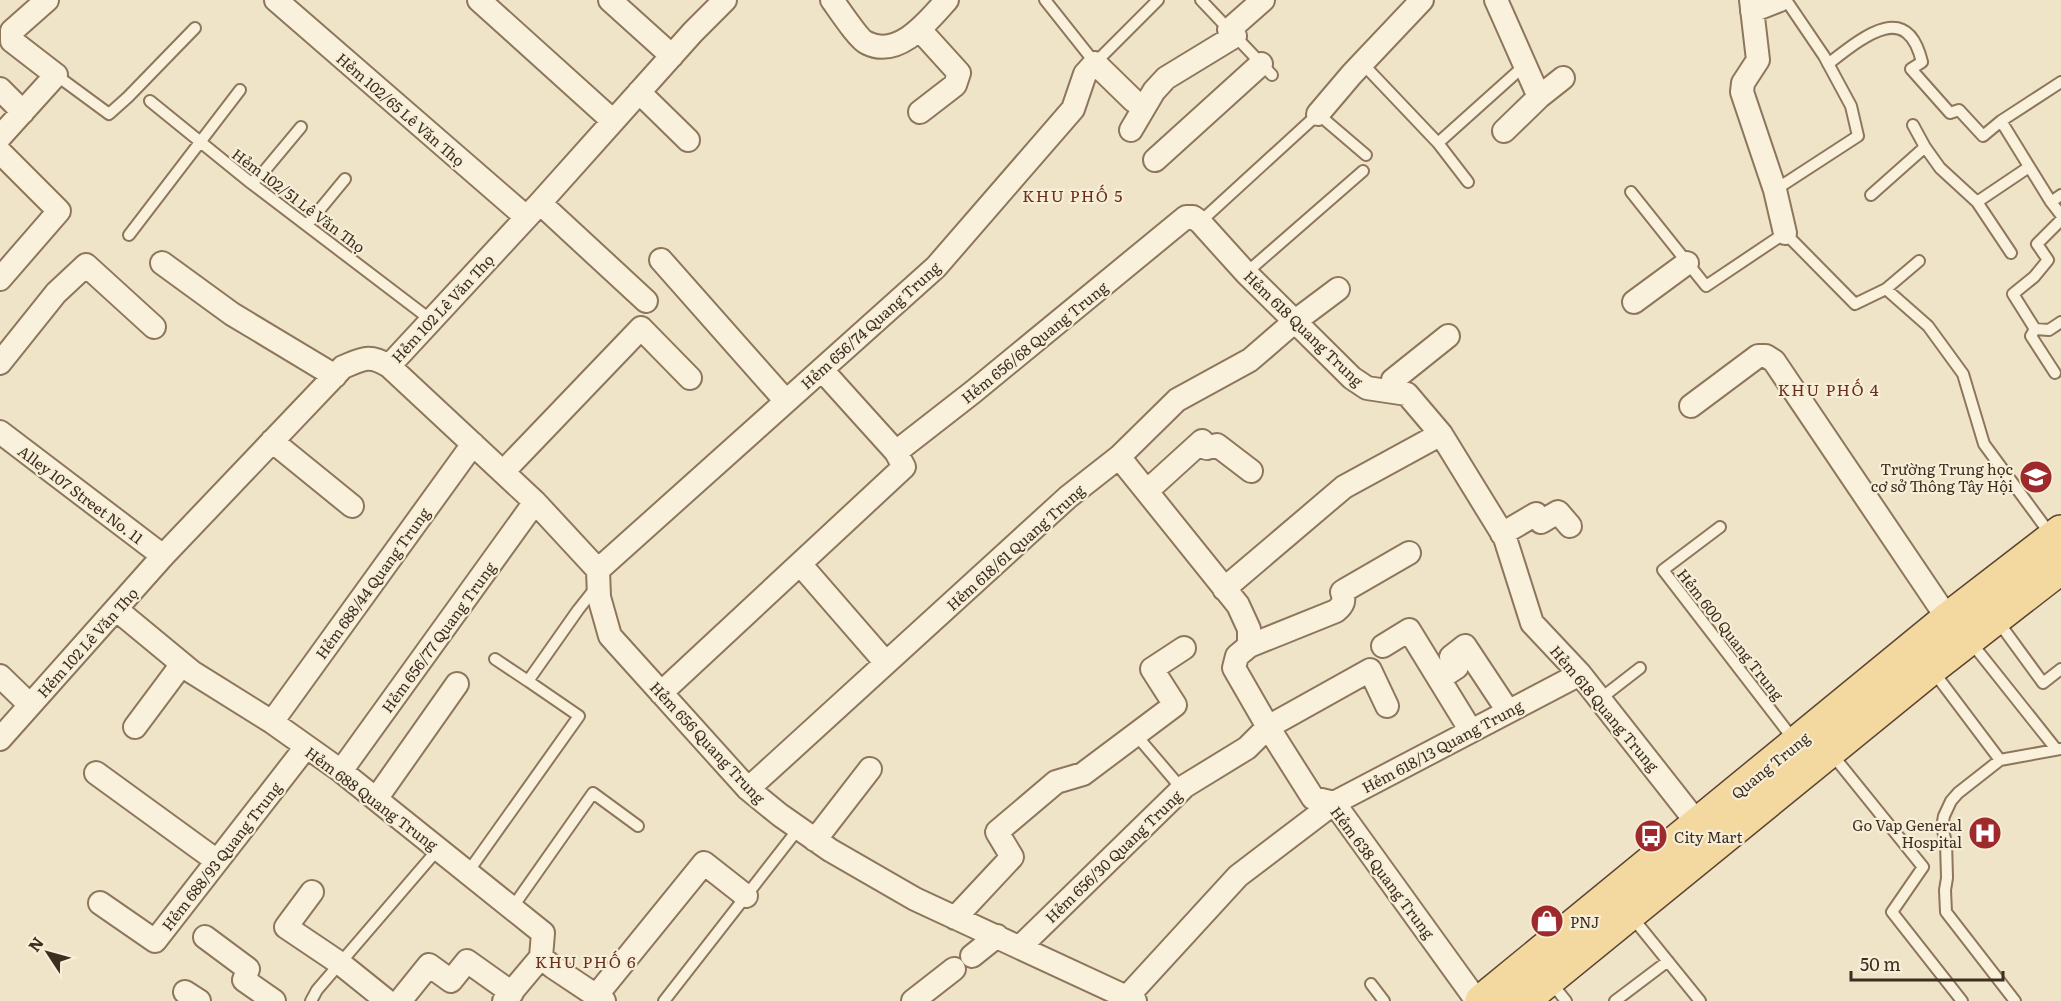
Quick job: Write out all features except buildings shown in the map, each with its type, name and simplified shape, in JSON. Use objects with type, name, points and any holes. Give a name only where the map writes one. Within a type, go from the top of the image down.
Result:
[{"type":"main road","name":"Quang Trung","points":[[1482,1001],[1548,980],[1698,824],[1797,743],[1961,633],[1995,617],[2058,545]]},
{"type":"main road","name":"Quang Trung","points":[[1522,1001],[1628,912],[1931,668],[1961,633],[2058,545]]},
{"type":"street","points":[[0,137],[56,75],[12,41],[11,36],[12,31],[47,0]]},
{"type":"street","name":"Hẻm 102/65 Lê Văn Thọ","points":[[276,0],[646,301]]},
{"type":"street","points":[[479,0],[614,121]]},
{"type":"street","points":[[610,0],[672,56]]},
{"type":"street","name":"Hẻm 102 Lê Văn Thọ","points":[[0,739],[163,556],[343,367],[363,359],[377,359],[389,366],[724,0]]},
{"type":"street","points":[[832,0],[866,43],[882,47],[897,44],[920,30],[947,0]]},
{"type":"street","points":[[1131,130],[1154,91],[1166,78],[1232,33],[1263,0]]},
{"type":"street","points":[[1318,114],[1362,63],[1422,0]]},
{"type":"street","points":[[1496,0],[1539,97]]},
{"type":"street","points":[[1780,0],[1752,5],[1758,60],[1743,83],[1742,92],[1774,190],[1785,233]]},
{"type":"street","points":[[920,30],[959,74],[955,85],[920,112]]},
{"type":"street","points":[[1095,63],[1134,101]]},
{"type":"street","name":"Hẻm 656/74 Quang Trung","points":[[599,577],[785,400],[822,370],[936,267],[1073,109],[1085,74],[1095,63]]},
{"type":"street","points":[[1155,160],[1267,70]]},
{"type":"street","points":[[1504,131],[1539,97],[1563,78]]},
{"type":"street","points":[[0,89],[22,112]]},
{"type":"street","points":[[639,92],[688,140]]},
{"type":"street","points":[[0,152],[59,212],[0,279]]},
{"type":"street","name":"Hẻm 656/68 Quang Trung","points":[[896,452],[973,392],[1186,217],[1193,217],[1200,222]]},
{"type":"street","name":"Hẻm 618 Quang Trung","points":[[1200,222],[1293,322],[1352,378],[1366,388],[1407,394],[1441,434],[1502,534],[1532,623],[1580,674],[1698,824]]},
{"type":"street","points":[[661,260],[785,400]]},
{"type":"street","points":[[162,263],[231,314],[335,376]]},
{"type":"street","points":[[1634,302],[1687,263]]},
{"type":"street","points":[[0,363],[56,293],[86,265],[154,327]]},
{"type":"street","name":"Hẻm 618/61 Quang Trung","points":[[748,789],[1068,497],[1119,457],[1177,400],[1250,360],[1293,322],[1338,289]]},
{"type":"street","points":[[503,472],[641,328],[690,378]]},
{"type":"street","points":[[1395,391],[1393,380],[1448,336]]},
{"type":"street","points":[[1691,406],[1758,356],[1766,356],[1774,361],[1961,633]]},
{"type":"street","points":[[389,366],[535,502],[599,577]]},
{"type":"street","points":[[661,693],[904,468],[896,452],[822,370]]},
{"type":"street","name":"Alley 107 Street No. 11","points":[[0,432],[163,556]]},
{"type":"street","points":[[1224,589],[1344,487],[1441,434]]},
{"type":"street","points":[[272,441],[352,506]]},
{"type":"street","points":[[1147,491],[1202,441],[1207,448],[1217,445],[1251,471]]},
{"type":"street","name":"Hẻm 688/44 Quang Trung","points":[[272,722],[473,444]]},
{"type":"street","points":[[1119,457],[1238,605],[1249,629],[1249,646],[1336,611],[1342,606],[1344,600],[1342,592],[1409,553]]},
{"type":"street","name":"Hẻm 656/77 Quang Trung","points":[[340,771],[535,502]]},
{"type":"street","points":[[1502,534],[1536,514],[1541,522],[1558,512],[1570,526]]},
{"type":"street","points":[[800,564],[886,663]]},
{"type":"street","name":"Hẻm 656 Quang Trung","points":[[599,577],[599,597],[610,636],[748,789],[807,834],[915,899],[1131,999]]},
{"type":"street","name":"Hẻm 688 Quang Trung","points":[[117,610],[182,664],[272,722],[340,771],[543,933],[541,957]]},
{"type":"street","points":[[1383,646],[1409,630],[1471,731]]},
{"type":"street","name":"Hẻm 638 Quang Trung","points":[[1249,646],[1237,656],[1234,668],[1268,728],[1313,798],[1334,803],[1478,1001]]},
{"type":"street","points":[[1439,679],[1457,667],[1451,657],[1465,646],[1508,711]]},
{"type":"street","points":[[955,918],[1012,857],[997,832],[1056,782],[1083,774],[1176,705],[1152,669],[1184,648]]},
{"type":"street","points":[[135,727],[182,664]]},
{"type":"street","name":"Hẻm 656/30 Quang Trung","points":[[1020,947],[1182,789],[1247,748],[1268,728],[1370,670],[1387,706]]},
{"type":"street","name":"Hẻm 618/13 Quang Trung","points":[[1131,999],[1239,876],[1334,803],[1580,674]]},
{"type":"street","points":[[0,676],[30,705]]},
{"type":"street","points":[[376,799],[458,684]]},
{"type":"street","name":"Hẻm 688/93 Quang Trung","points":[[100,903],[155,941],[306,747]]},
{"type":"street","points":[[807,834],[870,769]]},
{"type":"street","points":[[96,772],[217,861]]},
{"type":"street","points":[[400,1001],[429,965],[451,981],[467,961],[508,997],[541,957],[600,998],[704,863],[746,896]]},
{"type":"street","points":[[312,892],[286,927],[341,964],[387,1001]]},
{"type":"street","points":[[913,1001],[997,936]]},
{"type":"street","points":[[205,937],[248,969],[244,980],[274,1001]]},
{"type":"lane","points":[[1045,0],[1095,63]]},
{"type":"lane","name":"Hẻm 656/74 Quang Trung","points":[[1095,63],[1158,0]]},
{"type":"lane","points":[[1201,0],[1267,70]]},
{"type":"lane","points":[[1774,190],[1858,136],[1851,106],[1828,64],[1786,0]]},
{"type":"lane","points":[[1828,64],[1882,22],[1895,19],[1904,22],[1908,25],[1917,43],[1922,62],[1911,69],[1940,104],[1950,113],[1959,110],[1983,136],[2001,121],[2061,82]]},
{"type":"lane","points":[[56,75],[109,114],[195,28]]},
{"type":"lane","points":[[1362,63],[1438,143],[1468,182]]},
{"type":"lane","points":[[1438,143],[1525,65]]},
{"type":"lane","points":[[129,235],[240,90]]},
{"type":"lane","name":"Hẻm 102/51 Lê Văn Thọ","points":[[150,101],[251,183],[431,320]]},
{"type":"lane","points":[[1200,222],[1318,114],[1366,155]]},
{"type":"lane","points":[[2001,121],[2061,217],[2037,244],[2048,260],[2034,277],[2013,294],[2035,329]]},
{"type":"lane","points":[[1913,125],[1940,168],[1977,202],[2011,253]]},
{"type":"lane","points":[[251,183],[261,175],[301,127]]},
{"type":"lane","points":[[1871,195],[1925,147]]},
{"type":"lane","points":[[1977,202],[2029,167]]},
{"type":"lane","points":[[1246,273],[1363,171]]},
{"type":"lane","points":[[307,225],[345,179]]},
{"type":"lane","points":[[1631,192],[1706,286],[1785,233],[1855,304],[1886,288],[1918,261]]},
{"type":"lane","points":[[2051,202],[2061,195]]},
{"type":"lane","points":[[1886,288],[1928,326],[1963,374],[1984,444],[2058,545]]},
{"type":"lane","points":[[2035,329],[2049,330],[2061,322]]},
{"type":"lane","points":[[2035,329],[2031,336],[2055,373]]},
{"type":"lane","name":"Hẻm 600 Quang Trung","points":[[1719,527],[1663,570],[1797,743]]},
{"type":"lane","points":[[528,681],[599,577]]},
{"type":"lane","points":[[1995,617],[2043,683],[2061,669]]},
{"type":"lane","points":[[1961,633],[2058,749],[2000,760],[1951,801],[1942,827],[1946,842],[1946,912],[2015,1001]]},
{"type":"lane","points":[[468,872],[579,716],[495,659]]},
{"type":"lane","points":[[1600,699],[1640,668]]},
{"type":"lane","points":[[1931,668],[2000,760]]},
{"type":"lane","points":[[1136,735],[1182,789]]},
{"type":"lane","points":[[1829,751],[1923,867],[1892,912],[1958,1000]]},
{"type":"lane","points":[[512,908],[593,793],[638,826]]},
{"type":"lane","points":[[664,1001],[746,896],[807,834]]},
{"type":"lane","points":[[311,1001],[317,990],[439,849]]},
{"type":"lane","points":[[1628,912],[1700,1001]]},
{"type":"lane","points":[[1616,1001],[1668,961]]},
{"type":"lane","points":[[1371,984],[1384,1001]]},
{"type":"place","name":"Trường Trung học cơ sở Thông Tây Hội","points":[[2036,477]]},
{"type":"place","name":"Go Vap General Hospital","points":[[1985,833]]},
{"type":"place","name":"City Mart","points":[[1651,836]]},
{"type":"place","name":"PNJ","points":[[1547,921]]},
{"type":"district","name":"KHU PHỐ 5","points":[[1073,195]]},
{"type":"district","name":"KHU PHỐ 4","points":[[1829,389]]},
{"type":"district","name":"KHU PHỐ 6","points":[[586,961]]}]
